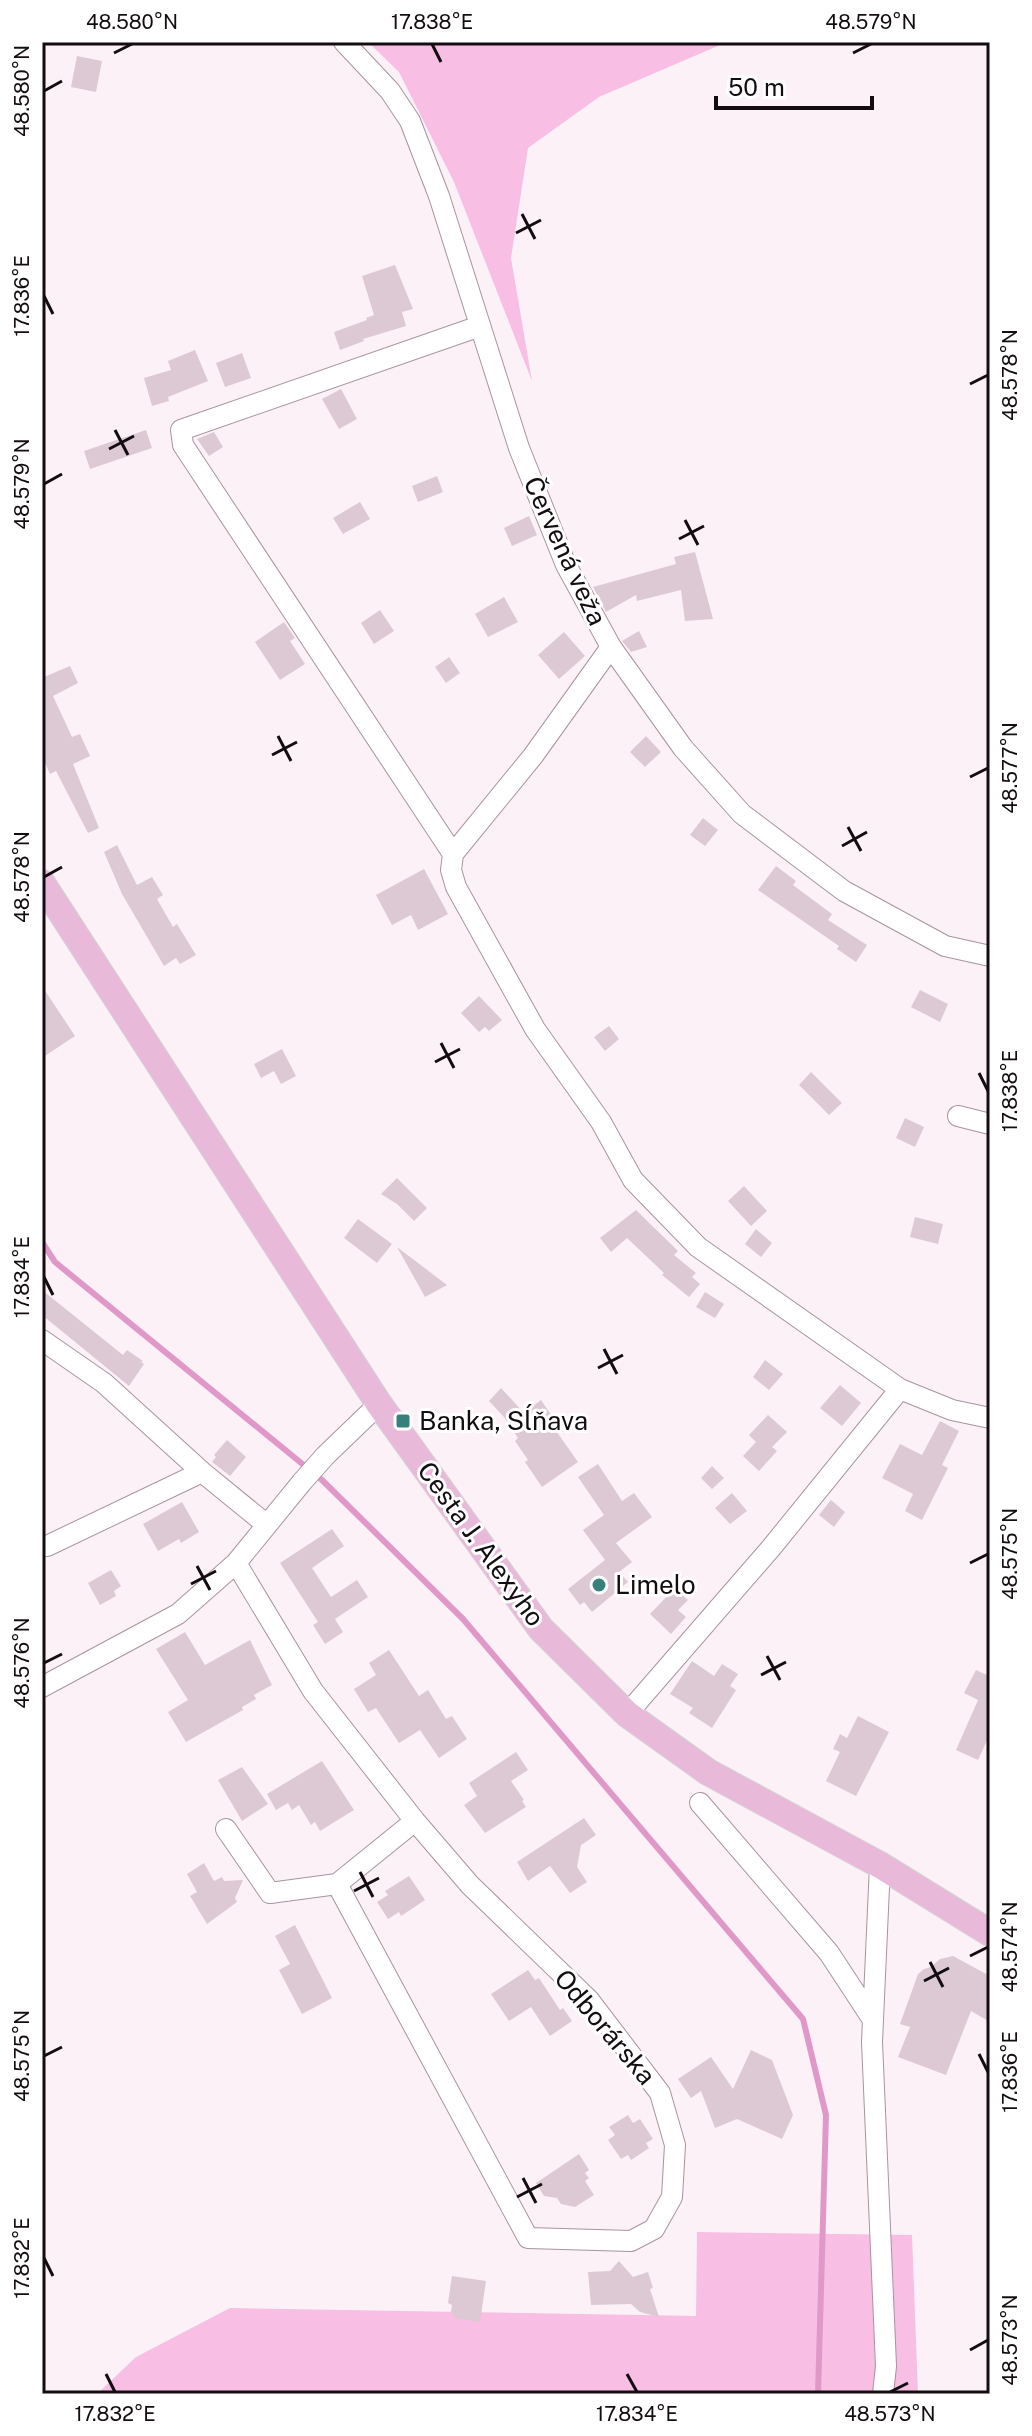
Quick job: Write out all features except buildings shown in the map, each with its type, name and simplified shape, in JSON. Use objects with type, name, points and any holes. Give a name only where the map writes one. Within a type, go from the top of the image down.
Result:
[{"type":"main road","name":"Cesta J. Alexyho","points":[[42,883],[379,1404],[541,1629],[627,1714],[708,1772],[880,1865],[990,1933]]},
{"type":"lane","name":"Červená veža","points":[[344,42],[390,91],[410,121],[439,196],[519,448],[560,551],[611,647],[683,748],[742,814],[844,891],[945,946],[990,956]]},
{"type":"lane","points":[[453,854],[183,445],[181,430],[480,326]]},
{"type":"lane","points":[[611,647],[533,756],[453,854],[451,870],[456,887],[535,1029],[601,1122],[633,1180],[698,1247],[900,1389],[952,1410],[990,1418]]},
{"type":"lane","points":[[958,1116],[990,1124]]},
{"type":"lane","points":[[42,1340],[104,1383],[202,1472],[267,1525]]},
{"type":"lane","points":[[627,1714],[771,1548],[900,1389]]},
{"type":"lane","points":[[42,1687],[178,1614],[236,1563],[325,1456],[379,1404]]},
{"type":"lane","points":[[47,1546],[202,1472]]},
{"type":"lane","name":"Odborárska","points":[[236,1563],[313,1691],[415,1821],[470,1885],[589,2000],[660,2093],[675,2145],[672,2197],[654,2229],[631,2241],[528,2238],[337,1884]]},
{"type":"lane","points":[[700,1803],[829,1953],[873,2020]]},
{"type":"lane","points":[[226,1829],[270,1893],[337,1884],[415,1821]]},
{"type":"lane","points":[[880,1865],[872,2042],[886,2366],[883,2394]]},
{"type":"shaded area","points":[[368,42],[727,42],[599,97],[528,148],[511,258],[532,381],[454,182],[399,72]]},
{"type":"shaded area","points":[[697,2232],[912,2235],[918,2394],[97,2394],[136,2357],[230,2308],[696,2316]]},
{"type":"waterway","points":[[42,1242],[55,1262],[322,1480],[463,1619],[803,2019],[826,2115],[818,2394]]},
{"type":"place","name":"Banka, Sĺňava","points":[[403,1421]]},
{"type":"place","name":"Limelo","points":[[599,1585]]}]
